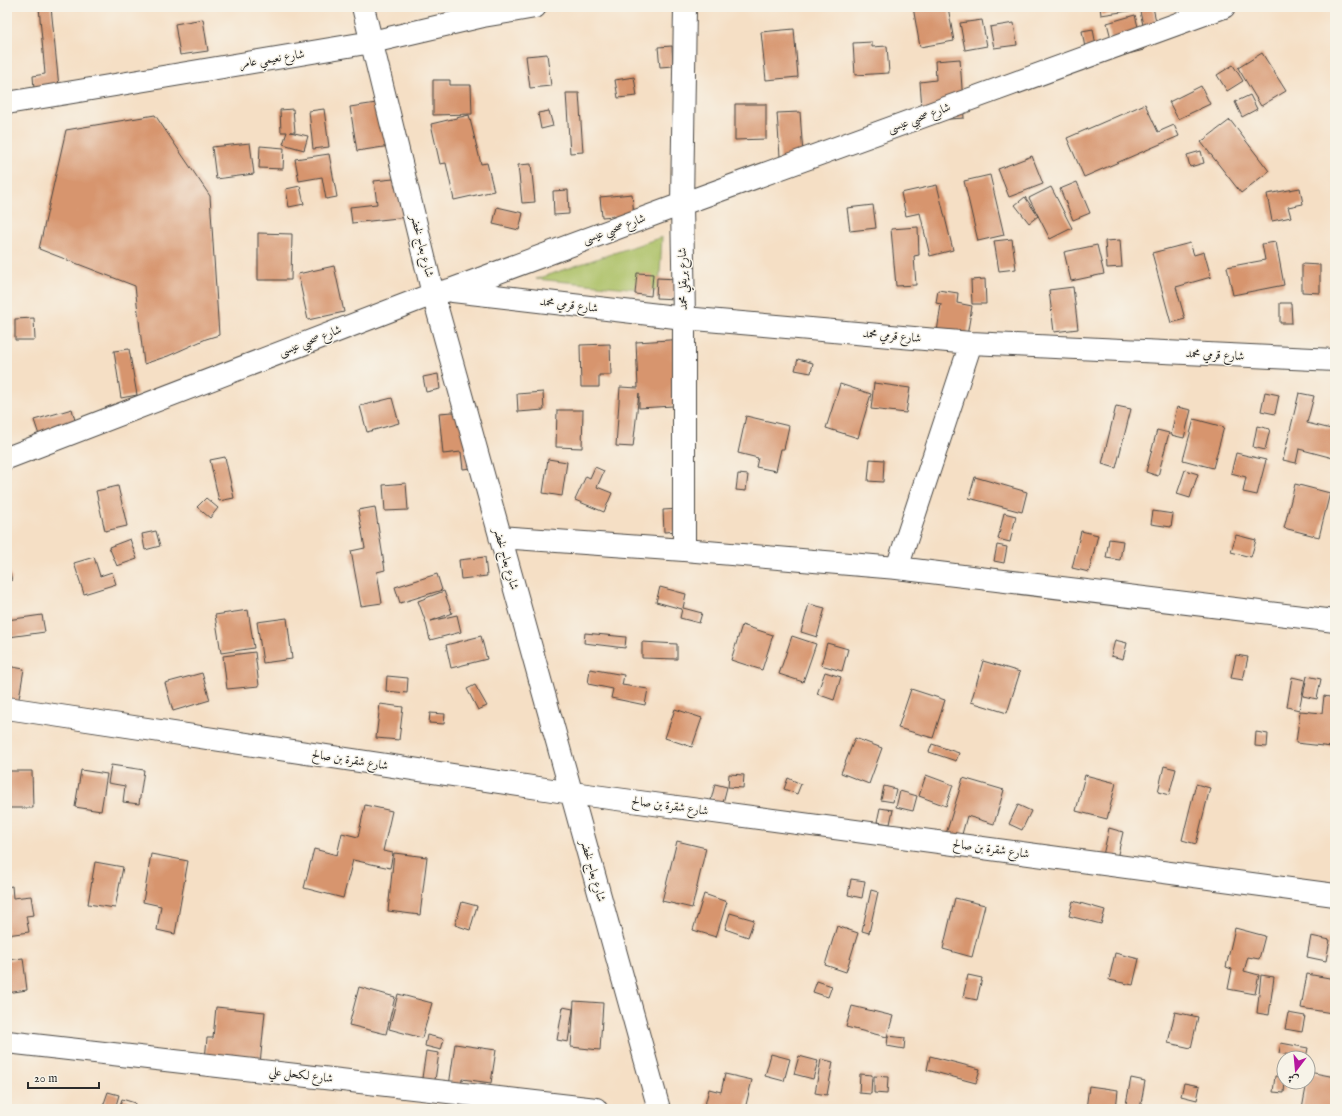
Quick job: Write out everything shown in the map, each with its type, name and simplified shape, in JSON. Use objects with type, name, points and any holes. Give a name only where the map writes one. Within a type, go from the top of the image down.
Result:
[{"type":"street","name":"شارع بعاج لخضر","points":[[363,7],[442,292],[500,537],[659,1109]]},
{"type":"street","name":"شارع نعيمي عامر","points":[[7,103],[372,42],[483,12],[535,7]]},
{"type":"street","name":"شارع بريقلي محمد","points":[[684,550],[684,318],[682,204],[685,7]]},
{"type":"street","name":"شارع صحبي عيسى","points":[[7,458],[442,292],[1224,7]]},
{"type":"street","name":"شارع قرمي محمد","points":[[442,292],[684,318],[971,342],[1335,360]]},
{"type":"street","points":[[897,568],[971,342]]},
{"type":"street","points":[[500,537],[684,550],[897,568],[1335,621]]},
{"type":"street","name":"شارع شقرة بن صالح","points":[[7,708],[572,793],[1335,895]]},
{"type":"street","name":"شارع لكحل علي","points":[[7,1042],[596,1109]]},
{"type":"green space","points":[[662,237],[659,291],[536,279]]},
{"type":"building","points":[[39,7],[51,7],[59,87],[34,89],[33,76],[45,74]]},
{"type":"building","points":[[913,7],[948,7],[954,41],[920,47]]},
{"type":"building","points":[[1100,7],[1134,7],[1135,10],[1101,15]]},
{"type":"building","points":[[1139,7],[1153,7],[1158,31],[1145,34]]},
{"type":"building","points":[[1135,15],[1144,50],[1116,57],[1107,23]]},
{"type":"building","points":[[203,19],[208,51],[180,55],[175,24]]},
{"type":"building","points":[[982,20],[987,46],[965,50],[960,23]]},
{"type":"building","points":[[1014,23],[1017,45],[994,48],[990,27]]},
{"type":"building","points":[[794,29],[798,77],[766,80],[761,32]]},
{"type":"building","points":[[1093,29],[1096,46],[1085,48],[1082,31]]},
{"type":"building","points":[[872,42],[872,47],[887,46],[889,73],[855,75],[853,43]]},
{"type":"building","points":[[672,46],[673,66],[660,67],[658,47]]},
{"type":"building","points":[[1262,53],[1286,91],[1261,106],[1238,68]]},
{"type":"building","points":[[547,54],[551,86],[530,88],[526,56]]},
{"type":"building","points":[[960,59],[964,118],[923,121],[920,82],[936,80],[935,61]]},
{"type":"building","points":[[1233,65],[1243,81],[1227,91],[1217,75]]},
{"type":"building","points":[[634,77],[637,96],[618,98],[615,80]]},
{"type":"building","points":[[433,80],[450,80],[450,85],[471,85],[472,114],[433,115]]},
{"type":"building","points":[[1201,86],[1210,104],[1178,119],[1169,102]]},
{"type":"building","points":[[566,93],[579,93],[583,152],[570,153]]},
{"type":"building","points":[[1250,95],[1257,109],[1242,117],[1235,102]]},
{"type":"building","points":[[383,102],[390,146],[357,151],[350,107]]},
{"type":"building","points":[[735,104],[766,104],[766,139],[735,140]]},
{"type":"building","points":[[1145,104],[1158,132],[1174,125],[1179,136],[1084,177],[1067,138]]},
{"type":"building","points":[[293,109],[295,132],[290,132],[308,136],[304,150],[283,144],[287,132],[281,132],[280,110]]},
{"type":"building","points":[[324,109],[329,147],[313,149],[309,111]]},
{"type":"building","points":[[549,111],[553,126],[541,129],[538,113]]},
{"type":"building","points":[[800,112],[804,169],[781,171],[777,113]]},
{"type":"building","points":[[155,115],[210,196],[219,335],[144,364],[135,286],[39,249],[66,130]]},
{"type":"building","points":[[469,115],[481,164],[487,163],[494,191],[454,200],[446,163],[440,164],[431,124]]},
{"type":"building","points":[[1230,120],[1269,171],[1241,193],[1201,142]]},
{"type":"building","points":[[250,143],[254,174],[216,179],[212,147]]},
{"type":"building","points":[[260,146],[284,148],[283,169],[259,168]]},
{"type":"building","points":[[1201,151],[1204,163],[1190,167],[1187,155]]},
{"type":"building","points":[[329,154],[337,197],[326,199],[322,177],[299,181],[295,159]]},
{"type":"building","points":[[1032,156],[1043,184],[1009,197],[998,169]]},
{"type":"building","points":[[531,164],[535,202],[522,203],[518,165]]},
{"type":"building","points":[[990,175],[1004,235],[978,241],[964,181]]},
{"type":"building","points":[[403,178],[407,217],[352,223],[350,207],[377,204],[374,181]]},
{"type":"building","points":[[1077,182],[1090,213],[1073,220],[1060,189]]},
{"type":"building","points":[[937,185],[953,250],[930,256],[920,213],[906,216],[901,193]]},
{"type":"building","points":[[300,186],[304,204],[289,207],[286,189]]},
{"type":"building","points":[[1051,187],[1072,228],[1050,239],[1029,198]]},
{"type":"building","points":[[1300,188],[1303,204],[1288,207],[1291,217],[1272,221],[1267,194]]},
{"type":"building","points":[[568,190],[569,214],[554,215],[553,191]]},
{"type":"building","points":[[632,194],[635,227],[615,229],[614,216],[602,217],[600,197]]},
{"type":"building","points":[[1025,197],[1038,216],[1029,223],[1015,205]]},
{"type":"building","points":[[873,205],[876,228],[850,231],[847,208]]},
{"type":"building","points":[[497,207],[523,213],[519,230],[493,224]]},
{"type":"building","points":[[918,227],[919,255],[914,256],[916,285],[896,286],[891,229]]},
{"type":"building","points":[[258,233],[292,234],[291,280],[258,280]]},
{"type":"building","points":[[1012,239],[1016,269],[999,271],[994,241]]},
{"type":"building","points":[[1120,240],[1122,267],[1107,268],[1105,241]]},
{"type":"building","points":[[1276,242],[1284,285],[1233,295],[1227,267],[1265,260],[1262,244]]},
{"type":"building","points":[[1190,243],[1194,255],[1204,252],[1211,277],[1176,287],[1185,319],[1171,323],[1152,253]]},
{"type":"building","points":[[1097,245],[1104,274],[1071,281],[1064,252]]},
{"type":"building","points":[[1302,264],[1320,265],[1320,293],[1302,292]]},
{"type":"building","points":[[334,266],[344,312],[308,320],[298,274]]},
{"type":"building","points":[[637,273],[653,274],[651,296],[635,294]]},
{"type":"building","points":[[657,278],[677,279],[677,299],[656,298]]},
{"type":"building","points":[[985,279],[986,304],[972,304],[971,280]]},
{"type":"building","points":[[1073,287],[1078,329],[1054,332],[1049,290]]},
{"type":"building","points":[[938,290],[958,293],[957,303],[972,306],[967,336],[937,332],[941,304],[936,303]]},
{"type":"building","points":[[1280,303],[1291,303],[1292,323],[1280,323]]},
{"type":"building","points":[[34,318],[35,340],[15,340],[15,319]]},
{"type":"building","points":[[686,339],[690,405],[639,408],[639,393],[633,447],[616,446],[620,387],[638,388],[636,342]]},
{"type":"building","points":[[610,344],[611,375],[599,375],[599,387],[581,387],[580,345]]},
{"type":"building","points":[[129,349],[137,395],[121,398],[114,351]]},
{"type":"building","points":[[798,359],[813,363],[811,373],[795,370]]},
{"type":"building","points":[[438,374],[440,389],[426,392],[423,377]]},
{"type":"building","points":[[874,383],[910,388],[906,413],[871,409]]},
{"type":"building","points":[[840,384],[871,394],[858,438],[826,428]]},
{"type":"building","points":[[543,392],[544,410],[518,412],[517,394]]},
{"type":"building","points":[[1265,392],[1279,395],[1275,414],[1261,411]]},
{"type":"building","points":[[1299,393],[1314,396],[1307,423],[1335,430],[1335,451],[1333,458],[1299,449],[1296,463],[1283,460]]},
{"type":"building","points":[[392,398],[399,423],[367,432],[360,406]]},
{"type":"building","points":[[1116,406],[1131,409],[1116,468],[1102,464]]},
{"type":"building","points":[[1177,407],[1191,410],[1184,438],[1171,435]]},
{"type":"building","points":[[72,409],[76,424],[39,435],[34,420]]},
{"type":"building","points":[[557,410],[583,410],[582,448],[556,447]]},
{"type":"building","points":[[466,411],[471,468],[463,469],[461,452],[443,454],[439,413]]},
{"type":"building","points":[[746,416],[789,426],[784,449],[781,449],[776,471],[756,467],[758,458],[738,453]]},
{"type":"building","points":[[1194,419],[1224,427],[1213,468],[1183,460]]},
{"type":"building","points":[[1257,426],[1270,429],[1265,450],[1253,447]]},
{"type":"building","points":[[1157,430],[1169,433],[1158,476],[1146,472]]},
{"type":"building","points":[[1236,453],[1266,460],[1257,495],[1243,492],[1246,477],[1231,473]]},
{"type":"building","points":[[225,457],[234,498],[219,501],[210,460]]},
{"type":"building","points":[[548,459],[567,462],[562,496],[543,493]]},
{"type":"building","points":[[870,459],[884,460],[883,482],[868,481]]},
{"type":"building","points":[[595,467],[604,471],[597,487],[612,493],[604,512],[575,500],[586,476],[590,478]]},
{"type":"building","points":[[1185,470],[1198,474],[1190,498],[1177,494]]},
{"type":"building","points":[[738,474],[748,475],[746,491],[736,490]]},
{"type":"building","points":[[975,477],[1027,492],[1022,512],[969,498]]},
{"type":"building","points":[[406,483],[408,510],[385,511],[383,485]]},
{"type":"building","points":[[1295,484],[1330,493],[1319,537],[1284,528]]},
{"type":"building","points":[[118,486],[127,526],[105,531],[96,491]]},
{"type":"building","points":[[206,498],[218,508],[210,518],[197,507]]},
{"type":"building","points":[[375,507],[385,570],[377,572],[382,603],[361,606],[351,551],[365,548],[358,510]]},
{"type":"building","points":[[679,509],[680,531],[664,532],[663,510]]},
{"type":"building","points":[[1153,511],[1173,514],[1171,527],[1151,524]]},
{"type":"building","points":[[1004,513],[1016,516],[1010,542],[998,539]]},
{"type":"building","points":[[156,531],[160,546],[145,550],[142,534]]},
{"type":"building","points":[[1081,531],[1098,535],[1089,572],[1072,568]]},
{"type":"building","points":[[1236,535],[1256,540],[1251,557],[1231,552]]},
{"type":"building","points":[[130,539],[137,559],[117,566],[109,547]]},
{"type":"building","points":[[1109,539],[1123,541],[1120,560],[1106,558]]},
{"type":"building","points":[[997,545],[1007,547],[1004,563],[994,561]]},
{"type":"building","points":[[94,557],[100,576],[112,572],[116,584],[84,594],[74,563]]},
{"type":"building","points":[[485,557],[487,576],[461,579],[459,560]]},
{"type":"building","points":[[7,564],[12,580],[7,582]]},
{"type":"building","points":[[437,574],[442,590],[400,603],[395,587]]},
{"type":"building","points":[[660,587],[686,594],[683,608],[702,613],[699,623],[680,618],[682,609],[656,602]]},
{"type":"building","points":[[444,591],[452,613],[431,621],[457,615],[461,632],[430,640],[418,601]]},
{"type":"building","points":[[809,604],[825,608],[817,637],[801,632]]},
{"type":"building","points":[[248,610],[254,648],[221,653],[215,615]]},
{"type":"building","points":[[42,615],[45,632],[9,637],[7,620]]},
{"type":"building","points":[[287,618],[292,659],[263,663],[257,622]]},
{"type":"building","points":[[742,625],[773,635],[762,670],[731,660]]},
{"type":"building","points":[[585,633],[626,637],[625,648],[584,643]]},
{"type":"building","points":[[481,636],[487,659],[451,668],[446,645]]},
{"type":"building","points":[[792,636],[816,644],[803,682],[779,674]]},
{"type":"building","points":[[1115,640],[1127,643],[1123,659],[1111,656]]},
{"type":"building","points":[[642,642],[677,644],[677,659],[642,658]]},
{"type":"building","points":[[827,643],[848,649],[842,671],[821,665]]},
{"type":"building","points":[[255,652],[259,686],[227,689],[223,656]]},
{"type":"building","points":[[1236,655],[1248,657],[1243,680],[1231,678]]},
{"type":"building","points":[[983,661],[1020,672],[1007,713],[971,702]]},
{"type":"building","points":[[7,666],[24,669],[17,710],[7,708]]},
{"type":"building","points":[[590,669],[624,675],[622,685],[648,689],[645,705],[611,698],[613,689],[588,684]]},
{"type":"building","points":[[825,672],[841,677],[834,700],[817,694]]},
{"type":"building","points":[[202,673],[210,700],[173,711],[165,683]]},
{"type":"building","points":[[387,676],[408,678],[407,693],[386,691]]},
{"type":"building","points":[[1307,676],[1321,679],[1317,699],[1303,696]]},
{"type":"building","points":[[1292,677],[1305,680],[1299,710],[1287,707]]},
{"type":"building","points":[[475,685],[487,706],[478,710],[467,689]]},
{"type":"building","points":[[911,689],[945,700],[933,738],[898,728]]},
{"type":"building","points":[[1324,696],[1335,698],[1333,738],[1335,732],[1335,745],[1332,745],[1332,747],[1296,743],[1300,711],[1322,713]]},
{"type":"building","points":[[380,704],[403,707],[399,740],[376,738]]},
{"type":"building","points":[[675,709],[702,718],[692,747],[665,738]]},
{"type":"building","points":[[430,713],[445,714],[444,724],[429,723]]},
{"type":"building","points":[[1256,732],[1268,734],[1267,747],[1255,746]]},
{"type":"building","points":[[855,738],[882,748],[869,784],[841,773]]},
{"type":"building","points":[[932,744],[959,753],[956,761],[929,752]]},
{"type":"building","points":[[111,765],[144,770],[139,804],[123,802],[125,786],[108,783]]},
{"type":"building","points":[[1164,766],[1176,769],[1169,795],[1158,792]]},
{"type":"building","points":[[81,770],[107,774],[101,811],[75,807]]},
{"type":"building","points":[[7,771],[32,771],[33,808],[7,808]]},
{"type":"building","points":[[729,774],[744,775],[743,788],[728,787]]},
{"type":"building","points":[[926,775],[953,785],[946,806],[919,796]]},
{"type":"building","points":[[1085,775],[1116,783],[1107,819],[1076,811]]},
{"type":"building","points":[[788,778],[801,784],[797,794],[784,789]]},
{"type":"building","points":[[963,778],[1004,790],[994,824],[967,816],[961,838],[946,834]]},
{"type":"building","points":[[715,784],[727,787],[723,803],[711,800]]},
{"type":"building","points":[[1196,784],[1210,788],[1196,844],[1182,840]]},
{"type":"building","points":[[884,786],[896,789],[893,802],[881,800]]},
{"type":"building","points":[[900,791],[917,796],[913,811],[896,807]]},
{"type":"building","points":[[365,805],[392,811],[383,851],[393,853],[390,868],[353,860],[343,898],[304,888],[314,849],[337,855],[342,833],[358,837]]},
{"type":"building","points":[[1018,805],[1031,811],[1022,830],[1009,824]]},
{"type":"building","points":[[880,808],[893,810],[890,824],[877,822]]},
{"type":"building","points":[[1109,828],[1123,832],[1116,863],[1102,860]]},
{"type":"building","points":[[677,841],[706,848],[692,908],[662,901]]},
{"type":"building","points":[[394,853],[427,857],[420,915],[388,911]]},
{"type":"building","points":[[151,854],[188,861],[175,934],[157,930],[161,906],[143,902]]},
{"type":"building","points":[[95,862],[123,867],[115,908],[88,904]]},
{"type":"building","points":[[851,879],[865,881],[862,898],[848,895]]},
{"type":"building","points":[[12,886],[13,898],[31,896],[34,915],[26,916],[29,932],[7,935],[7,887]]},
{"type":"building","points":[[871,890],[878,892],[869,933],[862,931]]},
{"type":"building","points":[[704,894],[727,902],[716,937],[693,930]]},
{"type":"building","points":[[955,898],[985,905],[972,957],[943,949]]},
{"type":"building","points":[[1073,901],[1105,910],[1101,924],[1069,916]]},
{"type":"building","points":[[462,902],[477,906],[470,930],[455,925]]},
{"type":"building","points":[[730,913],[754,920],[748,937],[725,929]]},
{"type":"building","points":[[837,926],[858,933],[846,972],[825,965]]},
{"type":"building","points":[[1235,928],[1265,936],[1259,959],[1248,957],[1244,971],[1259,975],[1255,994],[1228,989],[1232,969],[1226,967]]},
{"type":"building","points":[[1311,936],[1330,940],[1326,961],[1307,957]]},
{"type":"building","points":[[1115,953],[1139,959],[1133,985],[1109,980]]},
{"type":"building","points":[[23,958],[27,990],[7,993],[7,960]]},
{"type":"building","points":[[1307,974],[1335,979],[1335,994],[1332,1013],[1301,1008]]},
{"type":"building","points":[[968,975],[982,978],[977,1000],[963,997]]},
{"type":"building","points":[[1261,975],[1274,977],[1269,1015],[1257,1013]]},
{"type":"building","points":[[817,981],[832,986],[828,997],[813,992]]},
{"type":"building","points":[[359,987],[395,997],[386,1034],[349,1025]]},
{"type":"building","points":[[398,994],[432,1003],[422,1038],[389,1029]]},
{"type":"building","points":[[574,1001],[603,1003],[600,1050],[571,1047]]},
{"type":"building","points":[[852,1006],[893,1016],[887,1037],[846,1027]]},
{"type":"building","points":[[216,1007],[265,1012],[259,1075],[204,1070],[207,1038],[213,1038]]},
{"type":"building","points":[[563,1007],[573,1009],[568,1042],[557,1040]]},
{"type":"building","points":[[1175,1012],[1198,1017],[1191,1048],[1168,1043]]},
{"type":"building","points":[[1288,1013],[1305,1016],[1302,1032],[1285,1029]]},
{"type":"building","points":[[427,1035],[444,1039],[441,1050],[425,1046]]},
{"type":"building","points":[[888,1036],[905,1038],[904,1049],[887,1046]]},
{"type":"building","points":[[1281,1043],[1308,1048],[1308,1050],[1280,1050]]},
{"type":"building","points":[[455,1044],[496,1050],[491,1083],[462,1079],[461,1088],[449,1086]]},
{"type":"building","points":[[426,1051],[439,1053],[435,1080],[422,1078]]},
{"type":"building","points":[[771,1054],[790,1059],[784,1081],[765,1076]]},
{"type":"building","points":[[799,1056],[818,1061],[813,1079],[794,1074]]},
{"type":"building","points":[[930,1056],[980,1069],[976,1083],[927,1070]]},
{"type":"building","points":[[821,1059],[833,1062],[827,1095],[815,1093]]},
{"type":"building","points":[[1316,1073],[1335,1077],[1335,1109],[1302,1109],[1306,1090],[1316,1090]]},
{"type":"building","points":[[725,1074],[752,1080],[745,1109],[704,1109],[709,1089],[721,1092]]},
{"type":"building","points":[[860,1074],[872,1075],[871,1094],[859,1093]]},
{"type":"building","points":[[874,1076],[888,1077],[887,1094],[874,1093]]},
{"type":"building","points":[[1276,1076],[1276,1090],[1284,1090],[1284,1093],[1273,1092]]},
{"type":"building","points":[[1131,1078],[1145,1081],[1140,1109],[1125,1109]]},
{"type":"building","points":[[1184,1083],[1200,1086],[1197,1100],[1181,1096]]},
{"type":"building","points":[[1089,1086],[1118,1090],[1116,1109],[1086,1109]]},
{"type":"building","points":[[108,1092],[119,1095],[115,1109],[102,1109]]},
{"type":"building","points":[[122,1099],[135,1103],[133,1109],[119,1109]]}]
